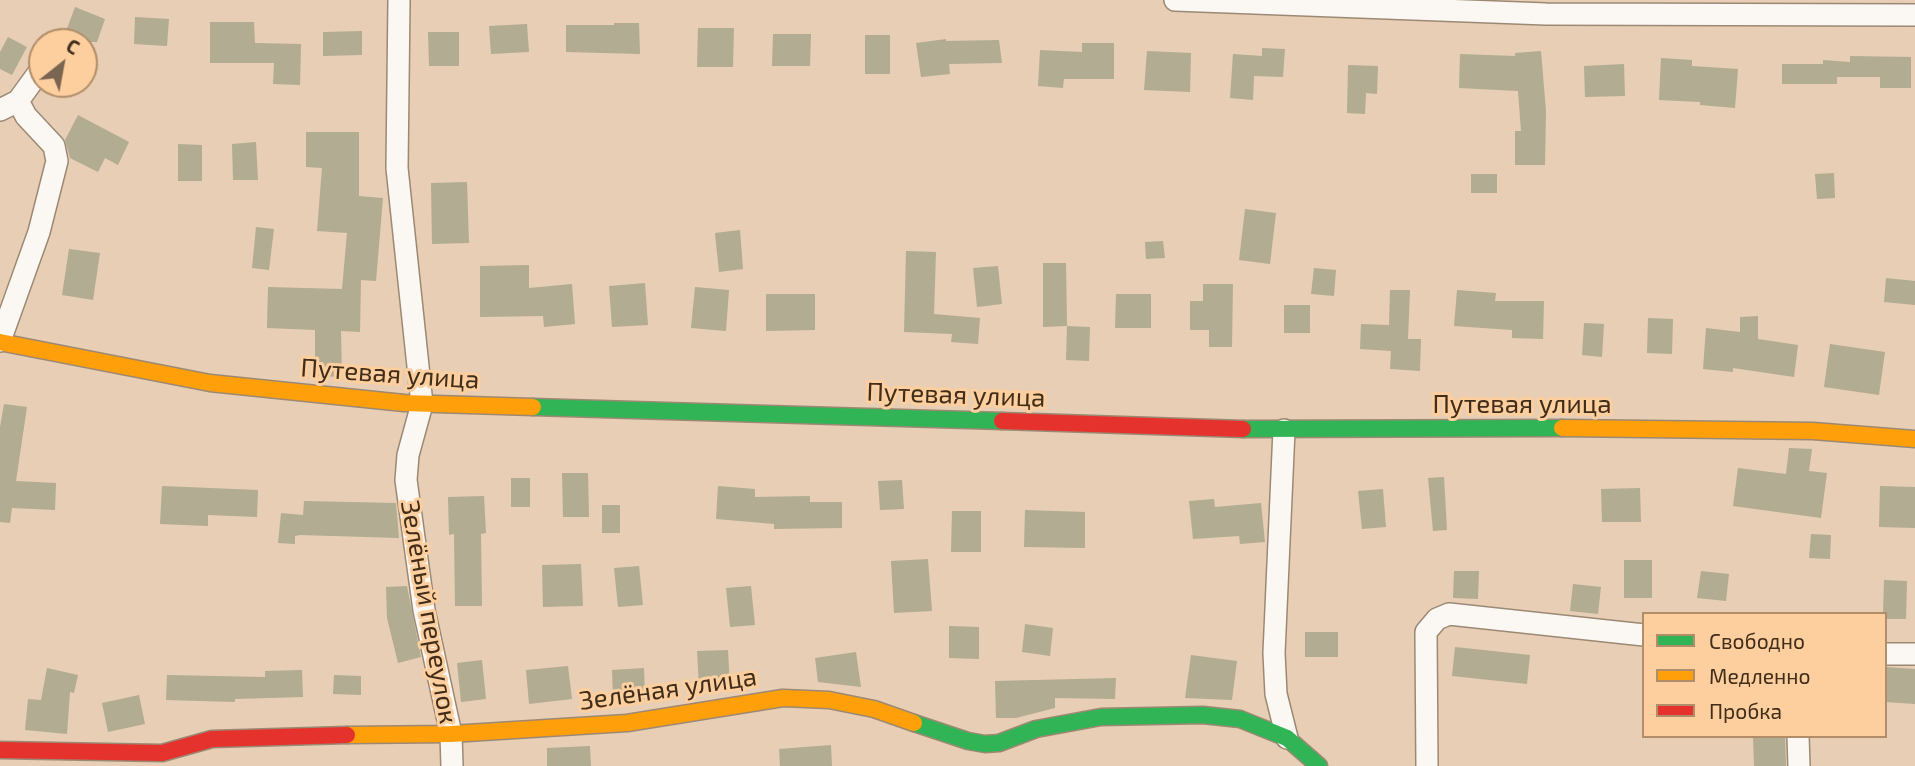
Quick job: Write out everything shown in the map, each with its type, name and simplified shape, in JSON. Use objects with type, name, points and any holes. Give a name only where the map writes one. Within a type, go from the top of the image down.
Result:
[{"type":"street","name":"Зелёный переулок","points":[[398,0],[397,167],[422,404],[408,455],[406,480],[424,610],[452,734],[452,766]]},
{"type":"street","points":[[1175,0],[1546,14],[1915,15]]},
{"type":"street","points":[[0,342],[38,232],[57,161],[54,146],[26,116],[9,105],[28,84]]},
{"type":"street","name":"Путевая улица","points":[[0,342],[209,383],[422,404],[1284,430],[1568,428],[1813,431],[1915,439]]},
{"type":"street","points":[[1284,430],[1275,653],[1276,694],[1287,738]]},
{"type":"street","points":[[1427,766],[1426,632],[1437,619],[1449,614],[1642,635]]},
{"type":"street","points":[[1887,654],[1915,654]]},
{"type":"street","name":"Зелёная улица","points":[[0,750],[161,759],[212,740],[267,736],[452,734],[627,723],[783,698],[829,700],[874,709],[968,741],[985,744],[999,743],[1036,729],[1101,717],[1203,715],[1240,719],[1287,738],[1319,766]]},
{"type":"street","points":[[1798,738],[1799,766]]},
{"type":"building","points":[[75,7],[105,19],[98,39],[98,28],[67,28]]},
{"type":"building","points":[[135,17],[169,19],[167,46],[134,44]]},
{"type":"building","points":[[210,22],[254,22],[255,43],[301,44],[300,85],[273,84],[274,63],[210,63]]},
{"type":"building","points":[[639,23],[640,54],[566,52],[566,25]]},
{"type":"building","points":[[527,24],[529,52],[491,54],[489,26]]},
{"type":"building","points":[[698,28],[734,28],[733,67],[697,67]]},
{"type":"building","points":[[362,31],[362,55],[323,56],[323,32]]},
{"type":"building","points":[[428,32],[459,32],[459,66],[429,66]]},
{"type":"building","points":[[773,34],[811,34],[810,66],[772,66]]},
{"type":"building","points":[[865,35],[890,35],[890,74],[865,74]]},
{"type":"building","points":[[8,37],[27,47],[12,75],[0,69],[0,52]]},
{"type":"building","points":[[946,39],[999,40],[1002,63],[949,64],[950,74],[921,77],[916,43]]},
{"type":"building","points":[[1082,43],[1114,43],[1114,79],[1064,79],[1063,88],[1038,86],[1040,50],[1082,52]]},
{"type":"building","points":[[1262,48],[1285,49],[1283,77],[1254,76],[1253,100],[1230,98],[1233,54],[1262,56]]},
{"type":"building","points":[[1147,51],[1191,53],[1190,92],[1144,90]]},
{"type":"building","points":[[1541,51],[1546,111],[1545,165],[1515,165],[1515,131],[1521,131],[1518,91],[1459,88],[1460,54],[1515,56],[1515,53]]},
{"type":"building","points":[[1850,56],[1911,57],[1911,88],[1880,88],[1880,77],[1837,77],[1837,84],[1782,84],[1782,64],[1823,64],[1823,60],[1850,62]]},
{"type":"building","points":[[1661,58],[1692,60],[1692,66],[1738,69],[1735,108],[1700,105],[1700,102],[1659,100]]},
{"type":"building","points":[[1624,64],[1625,96],[1585,97],[1584,66]]},
{"type":"building","points":[[1348,65],[1378,66],[1377,94],[1366,93],[1365,114],[1347,113]]},
{"type":"building","points":[[78,115],[129,142],[118,165],[105,158],[98,172],[70,158],[65,140]]},
{"type":"building","points":[[306,132],[359,132],[359,196],[383,198],[376,281],[361,280],[360,332],[341,331],[342,377],[315,376],[315,330],[267,328],[268,287],[342,289],[347,233],[317,231],[322,168],[306,167]]},
{"type":"building","points":[[256,142],[258,180],[233,180],[232,144]]},
{"type":"building","points":[[178,144],[202,145],[202,181],[178,181]]},
{"type":"building","points":[[1834,173],[1835,198],[1817,199],[1815,174]]},
{"type":"building","points":[[1471,174],[1497,174],[1497,193],[1471,193]]},
{"type":"building","points":[[467,182],[469,243],[432,244],[431,183]]},
{"type":"building","points":[[1245,209],[1276,213],[1270,264],[1239,260]]},
{"type":"building","points":[[256,227],[274,229],[269,270],[252,268]]},
{"type":"building","points":[[740,230],[743,269],[719,272],[715,233]]},
{"type":"building","points":[[1163,241],[1165,258],[1146,259],[1145,242]]},
{"type":"building","points":[[69,249],[100,253],[93,300],[62,295]]},
{"type":"building","points":[[906,251],[936,252],[934,314],[980,318],[978,344],[951,342],[952,334],[904,332]]},
{"type":"building","points":[[1043,263],[1066,263],[1067,326],[1043,327]]},
{"type":"building","points":[[529,265],[529,288],[572,284],[575,324],[544,327],[543,316],[480,317],[480,266]]},
{"type":"building","points":[[998,266],[1002,304],[977,307],[973,268]]},
{"type":"building","points":[[1314,268],[1336,270],[1334,296],[1311,294]]},
{"type":"building","points":[[1886,278],[1915,281],[1915,305],[1884,302]]},
{"type":"building","points":[[645,283],[648,325],[612,327],[609,286]]},
{"type":"building","points":[[1203,284],[1233,284],[1232,347],[1209,347],[1209,330],[1190,330],[1190,301],[1203,301]]},
{"type":"building","points":[[695,287],[729,290],[726,331],[691,328]]},
{"type":"building","points":[[1390,290],[1410,290],[1408,339],[1421,339],[1420,371],[1390,369],[1391,351],[1360,349],[1361,324],[1389,325]]},
{"type":"building","points":[[1457,290],[1496,293],[1495,301],[1544,301],[1543,339],[1512,338],[1512,330],[1454,326]]},
{"type":"building","points":[[766,294],[815,294],[815,330],[766,331]]},
{"type":"building","points":[[1116,294],[1151,294],[1151,328],[1115,328]]},
{"type":"building","points":[[1284,305],[1310,305],[1310,333],[1284,333]]},
{"type":"building","points":[[1758,316],[1758,339],[1798,345],[1794,377],[1733,368],[1733,372],[1703,369],[1706,328],[1740,332],[1740,317]]},
{"type":"building","points":[[1648,318],[1673,319],[1672,354],[1647,353]]},
{"type":"building","points":[[1584,323],[1604,324],[1602,357],[1582,355]]},
{"type":"building","points":[[1067,326],[1090,327],[1089,361],[1066,360]]},
{"type":"building","points":[[1830,344],[1885,352],[1879,395],[1824,387]]},
{"type":"building","points":[[4,404],[27,407],[16,481],[56,483],[55,510],[12,508],[10,523],[0,522],[0,427]]},
{"type":"building","points":[[1789,448],[1812,449],[1809,471],[1827,473],[1821,518],[1733,506],[1738,468],[1786,474]]},
{"type":"building","points":[[562,473],[588,473],[589,517],[563,517]]},
{"type":"building","points":[[1444,477],[1447,530],[1433,531],[1428,478]]},
{"type":"building","points":[[511,478],[530,478],[530,507],[511,507]]},
{"type":"building","points":[[902,480],[904,509],[880,510],[878,481]]},
{"type":"building","points":[[162,486],[258,490],[257,517],[208,515],[208,526],[160,524]]},
{"type":"building","points":[[718,486],[755,489],[755,497],[810,496],[810,502],[842,502],[842,528],[774,529],[774,524],[716,519]]},
{"type":"building","points":[[1880,486],[1915,487],[1915,528],[1879,527]]},
{"type":"building","points":[[1640,488],[1641,522],[1602,522],[1601,489]]},
{"type":"building","points":[[1383,489],[1386,527],[1362,529],[1358,491]]},
{"type":"building","points":[[484,496],[486,533],[481,534],[482,606],[455,606],[454,534],[449,535],[448,497]]},
{"type":"building","points":[[1214,499],[1215,507],[1261,503],[1265,542],[1240,544],[1239,536],[1193,539],[1189,501]]},
{"type":"building","points":[[304,501],[396,503],[399,538],[300,535],[295,536],[295,544],[278,543],[281,513],[303,515]]},
{"type":"building","points":[[602,505],[620,505],[620,533],[602,533]]},
{"type":"building","points":[[1025,510],[1085,512],[1085,548],[1024,547]]},
{"type":"building","points":[[952,511],[981,511],[981,552],[951,552]]},
{"type":"building","points":[[1811,534],[1831,535],[1830,559],[1809,558]]},
{"type":"building","points":[[928,559],[932,611],[894,613],[891,561]]},
{"type":"building","points":[[1624,560],[1652,560],[1652,598],[1624,598]]},
{"type":"building","points":[[581,564],[583,606],[543,607],[542,565]]},
{"type":"building","points":[[639,566],[643,605],[618,607],[614,568]]},
{"type":"building","points":[[1454,571],[1479,571],[1478,599],[1453,598]]},
{"type":"building","points":[[1701,571],[1729,574],[1726,601],[1697,598]]},
{"type":"building","points":[[1884,580],[1907,581],[1906,619],[1887,619],[1887,612],[1883,612]]},
{"type":"building","points":[[1573,584],[1601,587],[1598,614],[1570,611]]},
{"type":"building","points":[[407,586],[421,657],[398,663],[387,618],[386,587]]},
{"type":"building","points":[[751,586],[755,625],[730,627],[726,588]]},
{"type":"building","points":[[1025,624],[1053,628],[1050,656],[1022,652]]},
{"type":"building","points":[[949,626],[979,627],[979,659],[949,658]]},
{"type":"building","points":[[1305,632],[1338,632],[1338,657],[1305,657]]},
{"type":"building","points":[[1455,647],[1530,655],[1527,684],[1452,676]]},
{"type":"building","points":[[728,650],[730,686],[699,688],[697,651]]},
{"type":"building","points":[[856,652],[861,687],[818,682],[815,658]]},
{"type":"building","points":[[1191,655],[1237,661],[1232,700],[1185,698]]},
{"type":"building","points":[[482,660],[486,699],[461,702],[457,663]]},
{"type":"building","points":[[568,666],[572,699],[529,704],[526,670]]},
{"type":"building","points":[[1887,667],[1915,669],[1915,704],[1887,702]]},
{"type":"building","points":[[47,668],[78,675],[74,693],[70,692],[67,734],[25,730],[28,699],[41,700]]},
{"type":"building","points":[[644,668],[645,700],[613,701],[612,670]]},
{"type":"building","points":[[302,670],[303,697],[235,699],[235,702],[166,700],[167,675],[265,677],[265,671]]},
{"type":"building","points":[[334,675],[361,676],[361,695],[333,694]]},
{"type":"building","points":[[1116,678],[1115,699],[1055,698],[1055,708],[1016,718],[996,718],[995,681]]},
{"type":"building","points":[[139,695],[145,724],[108,732],[102,703]]},
{"type":"building","points":[[1753,738],[1785,738],[1786,766],[1754,766]]},
{"type":"building","points":[[831,745],[832,766],[780,766],[779,749]]},
{"type":"building","points":[[590,746],[591,766],[547,766],[547,748]]},
{"type":"traffic: fast","points":[[533,407],[1002,421]]},
{"type":"traffic: fast","points":[[1243,429],[1562,428]]},
{"type":"traffic: fast","points":[[914,723],[985,744],[999,743],[1036,729],[1101,717],[1203,715],[1240,719],[1287,738],[1319,766]]},
{"type":"traffic: slow","points":[[0,342],[210,383],[404,403],[533,407]]},
{"type":"traffic: slow","points":[[1562,428],[1813,431],[1915,439]]},
{"type":"traffic: slow","points":[[347,735],[451,734],[627,723],[783,698],[829,700],[874,709],[914,723]]},
{"type":"traffic: jam","points":[[1002,421],[1243,429]]},
{"type":"traffic: jam","points":[[0,750],[162,753],[212,739],[347,735]]}]
